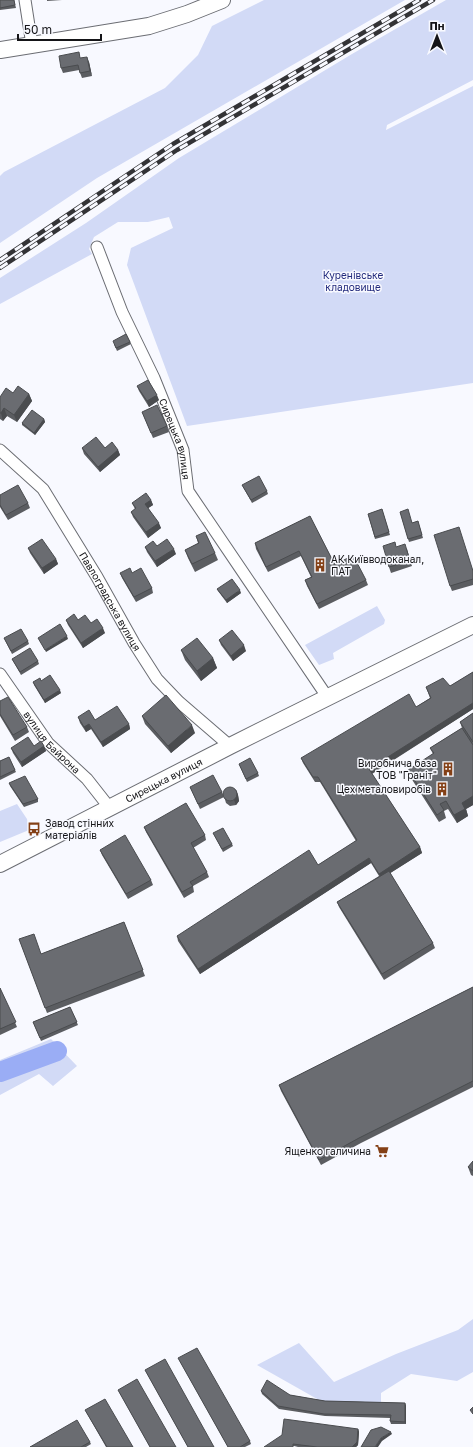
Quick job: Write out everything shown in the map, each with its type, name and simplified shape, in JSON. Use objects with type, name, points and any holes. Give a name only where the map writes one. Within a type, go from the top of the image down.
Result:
[{"type":"main road","points":[[0,50],[149,26],[187,14],[222,0]]},
{"type":"main road","name":"Сирецька вулиця","points":[[0,864],[109,807],[473,625]]},
{"type":"street","points":[[25,0],[32,45]]},
{"type":"street","name":"Сирецька вулиця","points":[[97,247],[122,312],[154,378],[181,446],[188,491],[328,698]]},
{"type":"street","name":"Павлоградська вулиця","points":[[0,450],[43,489],[97,577],[134,643],[157,679],[180,702],[230,746]]},
{"type":"street","name":"вулиця Байрона","points":[[0,674],[48,743],[87,780],[109,807]]},
{"type":"green space","points":[[264,0],[405,0],[97,178],[0,243],[0,176],[4,172],[165,88],[198,55],[212,26]]},
{"type":"green space","name":"Куренівське кладовище","points":[[446,0],[473,0],[473,80],[387,125],[386,130],[473,86],[473,383],[187,426],[127,265],[131,248],[173,228],[169,217],[148,222],[118,222],[94,237],[89,249],[92,254],[0,304],[0,278],[86,223],[179,158],[352,54]]},
{"type":"green space","points":[[377,606],[385,620],[384,624],[333,653],[334,659],[319,665],[305,645]]},
{"type":"green space","points":[[17,804],[27,819],[29,830],[0,842],[0,811]]},
{"type":"green space","points":[[51,1039],[77,1066],[53,1086],[39,1074],[0,1095],[0,1060]]},
{"type":"green space","points":[[473,1319],[473,1372],[457,1381],[411,1374],[381,1393],[381,1405],[326,1404],[257,1365],[299,1343],[334,1382],[396,1354],[458,1330]]},
{"type":"building","points":[[0,0],[14,0],[15,5],[0,8]]},
{"type":"building","points":[[79,52],[80,58],[87,57],[90,71],[80,73],[78,65],[61,68],[59,56]]},
{"type":"building","points":[[126,334],[130,342],[116,348],[113,341]]},
{"type":"building","points":[[148,380],[157,395],[147,401],[137,386]]},
{"type":"building","points":[[18,386],[29,394],[14,415],[4,408],[0,413],[0,397],[6,388],[13,393]]},
{"type":"building","points":[[157,405],[167,426],[151,433],[142,412]]},
{"type":"building","points":[[32,410],[44,419],[34,433],[22,423]]},
{"type":"building","points":[[96,437],[105,448],[112,442],[118,450],[98,467],[82,448]]},
{"type":"building","points":[[259,476],[267,491],[251,500],[242,485]]},
{"type":"building","points":[[18,485],[28,503],[6,515],[0,505],[0,495]]},
{"type":"building","points":[[146,493],[151,500],[145,504],[159,523],[146,532],[131,512],[136,508],[132,503]]},
{"type":"building","points":[[382,509],[389,532],[375,537],[368,514]]},
{"type":"building","points":[[408,509],[412,523],[418,521],[422,535],[408,539],[400,512]]},
{"type":"building","name":"АК Київводоканал, ПАТ","points":[[310,516],[335,565],[353,555],[366,580],[317,604],[305,580],[312,577],[299,551],[266,567],[255,543]]},
{"type":"building","points":[[459,527],[473,571],[473,579],[450,586],[434,535]]},
{"type":"building","points":[[205,532],[215,553],[192,564],[185,550],[199,543],[196,536]]},
{"type":"building","points":[[42,539],[56,559],[42,568],[28,548]]},
{"type":"building","points":[[167,539],[174,549],[155,561],[145,547],[153,541],[157,546]]},
{"type":"building","points":[[395,542],[396,547],[405,544],[410,561],[389,567],[383,546]]},
{"type":"building","points":[[130,568],[132,573],[141,568],[152,588],[134,597],[120,573]]},
{"type":"building","points":[[232,579],[240,590],[226,600],[217,589]]},
{"type":"building","points":[[74,614],[78,620],[85,615],[91,623],[97,619],[103,628],[81,643],[66,620]]},
{"type":"building","points":[[60,624],[67,636],[45,650],[38,638]]},
{"type":"building","points":[[21,629],[28,641],[11,651],[4,638]]},
{"type":"building","points":[[232,630],[244,645],[231,656],[219,640]]},
{"type":"building","points":[[197,638],[213,658],[197,671],[181,650]]},
{"type":"building","points":[[30,648],[38,661],[20,672],[12,659]]},
{"type":"building","points":[[473,672],[473,703],[369,769],[420,847],[379,874],[369,858],[198,969],[177,936],[309,850],[318,865],[357,840],[318,777],[313,777],[301,758],[409,694],[416,707],[431,698],[426,687],[443,678],[450,686]]},
{"type":"building","points":[[50,675],[60,690],[44,700],[33,682],[40,678],[41,681]]},
{"type":"building","points":[[166,695],[192,725],[168,746],[142,716]]},
{"type":"building","points":[[8,697],[27,727],[13,735],[0,714],[0,701]]},
{"type":"building","points":[[117,706],[129,724],[101,742],[89,724],[84,727],[78,717],[89,710],[95,720]]},
{"type":"building","points":[[473,713],[473,742],[460,722]]},
{"type":"building","name":"Виробнича база ТОВ \"Граніт\"","points":[[462,728],[473,745],[473,796],[462,803],[465,809],[454,815],[446,801],[440,804],[444,810],[437,815],[408,770],[434,753],[430,748]]},
{"type":"building","points":[[28,737],[34,746],[41,741],[44,746],[21,762],[11,748]]},
{"type":"building","points":[[9,757],[15,770],[0,777],[0,761]]},
{"type":"building","points":[[250,758],[258,773],[246,779],[239,764]]},
{"type":"building","points":[[213,775],[222,792],[198,804],[190,787]]},
{"type":"building","points":[[25,776],[38,799],[23,804],[9,783]]},
{"type":"building","points":[[230,787],[235,789],[237,794],[235,799],[230,801],[225,799],[223,794],[225,789]]},
{"type":"building","points":[[186,803],[205,835],[191,843],[207,872],[190,882],[193,886],[182,892],[144,827]]},
{"type":"building","points":[[223,828],[232,844],[222,849],[213,833]]},
{"type":"building","points":[[125,835],[151,880],[126,894],[100,850]]},
{"type":"building","points":[[389,871],[433,943],[382,974],[337,902]]},
{"type":"building","points":[[124,922],[143,970],[45,1008],[19,939],[34,934],[41,954]]},
{"type":"building","points":[[473,987],[473,1081],[359,1138],[319,1160],[279,1085]]},
{"type":"building","points":[[0,988],[16,1022],[0,1029]]},
{"type":"building","points":[[70,1007],[77,1022],[40,1038],[33,1022]]},
{"type":"building","points":[[473,1161],[473,1171],[468,1167]]},
{"type":"building","points":[[197,1348],[250,1441],[240,1447],[228,1447],[178,1358]]},
{"type":"building","points":[[165,1359],[214,1447],[188,1447],[145,1370]]},
{"type":"building","points":[[137,1379],[176,1447],[150,1447],[118,1390]]},
{"type":"building","points":[[267,1380],[290,1395],[325,1401],[405,1403],[405,1422],[390,1421],[391,1415],[324,1414],[278,1406],[261,1391]]},
{"type":"building","points":[[105,1399],[133,1447],[107,1447],[85,1410]]},
{"type":"building","points":[[473,1407],[473,1414],[470,1410]]},
{"type":"building","points":[[284,1419],[358,1429],[357,1442],[352,1447],[317,1447],[293,1444],[293,1447],[264,1447],[282,1435]]},
{"type":"building","points":[[77,1420],[90,1442],[81,1447],[30,1447]]},
{"type":"building","points":[[381,1427],[391,1432],[381,1438],[375,1447],[361,1447],[371,1430]]},
{"type":"waterway","points":[[0,1072],[57,1051]]},
{"type":"railway","points":[[0,260],[173,144],[419,0]]},
{"type":"railway","points":[[0,268],[177,150],[433,0]]},
{"type":"place","name":"АК Київводоканал, ПАТ","points":[[320,565]]},
{"type":"place","name":"Виробнича база ТОВ \"Граніт\"","points":[[448,769]]},
{"type":"place","name":"Цех металовиробів","points":[[442,789]]},
{"type":"place","name":"Завод стінних матеріалів","points":[[34,829]]},
{"type":"place","name":"Ященко галичина","points":[[382,1151]]}]
